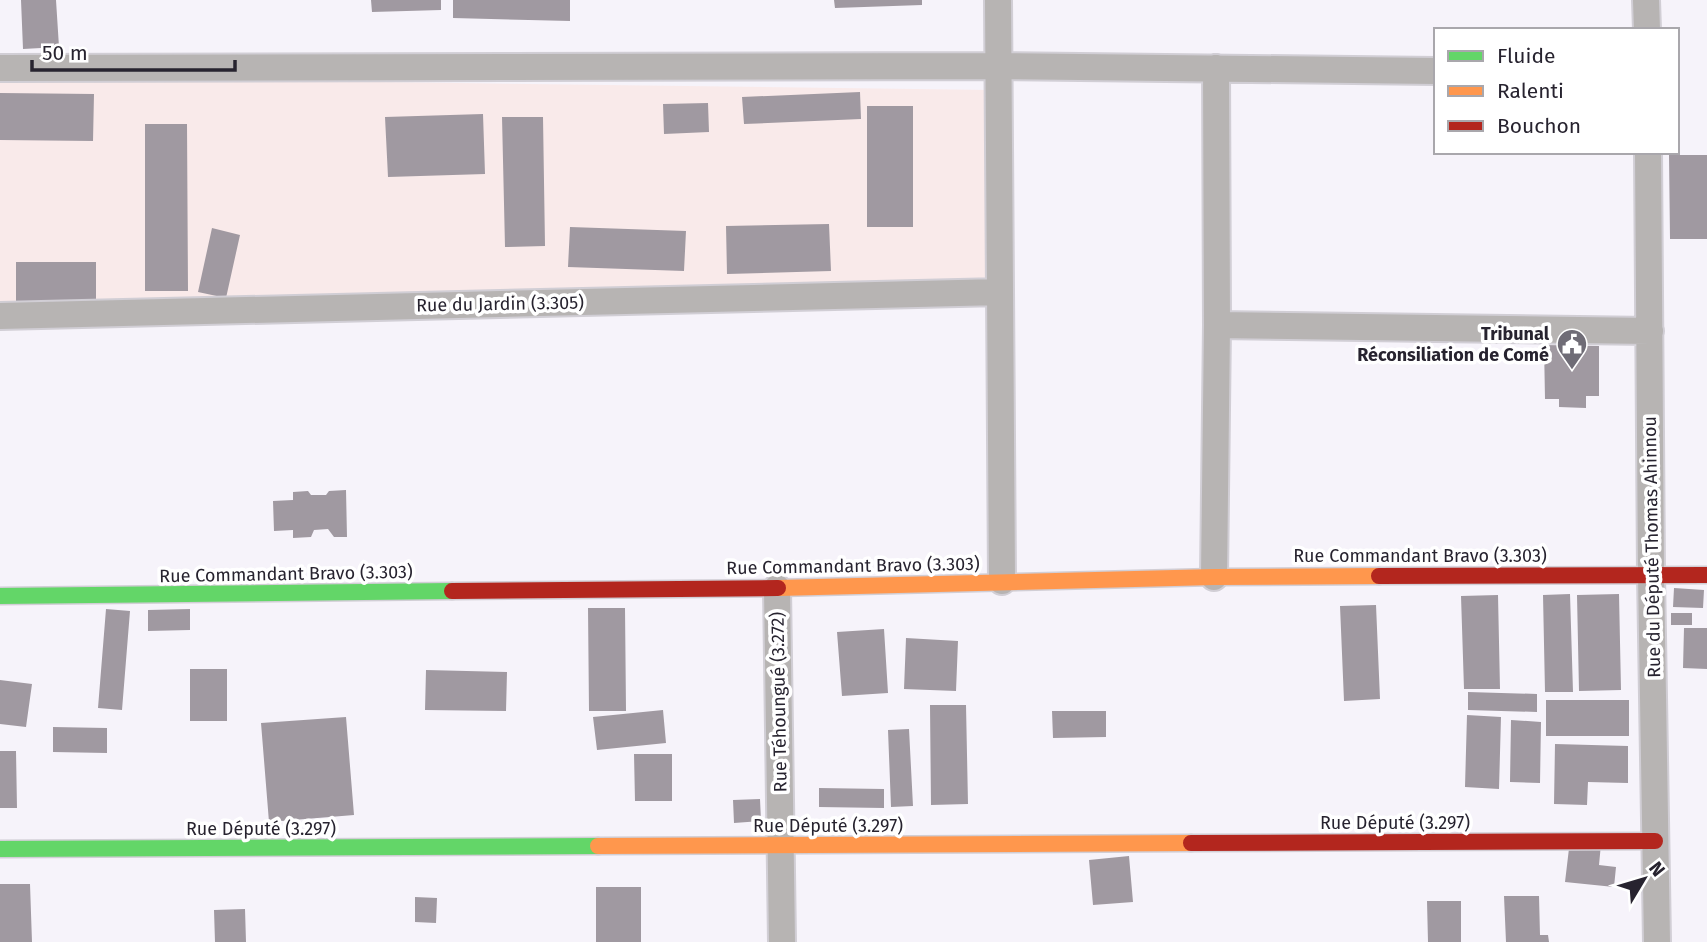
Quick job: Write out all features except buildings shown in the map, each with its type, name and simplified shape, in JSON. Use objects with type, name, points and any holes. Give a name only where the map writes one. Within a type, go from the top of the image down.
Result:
[{"type":"street","points":[[998,0],[1002,581]]},
{"type":"street","points":[[1646,0],[1647,28]]},
{"type":"street","points":[[0,68],[997,66],[1434,71]]},
{"type":"street","points":[[1214,577],[1216,68]]},
{"type":"street","name":"Rue du Député Thomas Ahinnou","points":[[1648,154],[1657,942]]},
{"type":"street","name":"Rue du Jardin (3.305)","points":[[0,316],[1000,292]]},
{"type":"street","points":[[1217,325],[1650,331]]},
{"type":"street","name":"Rue Commandant Bravo (3.303)","points":[[0,596],[777,588],[1214,577],[1707,575]]},
{"type":"street","name":"Rue Téhoungué (3.272)","points":[[777,588],[782,942]]},
{"type":"street","name":"Rue Député (3.297)","points":[[0,849],[1656,841]]},
{"type":"shaded area","points":[[0,77],[992,90],[991,282],[0,303]]},
{"type":"traffic: fast","points":[[0,596],[452,591]]},
{"type":"traffic: fast","points":[[0,849],[598,846]]},
{"type":"traffic: slow","points":[[778,588],[1214,577],[1379,576]]},
{"type":"traffic: slow","points":[[598,846],[1191,843]]},
{"type":"traffic: jam","points":[[1379,576],[1707,575]]},
{"type":"traffic: jam","points":[[452,591],[778,588]]},
{"type":"traffic: jam","points":[[1191,843],[1655,841]]},
{"type":"place","name":"Tribunal Réconsiliation de Comé","points":[[1572,371]]}]
